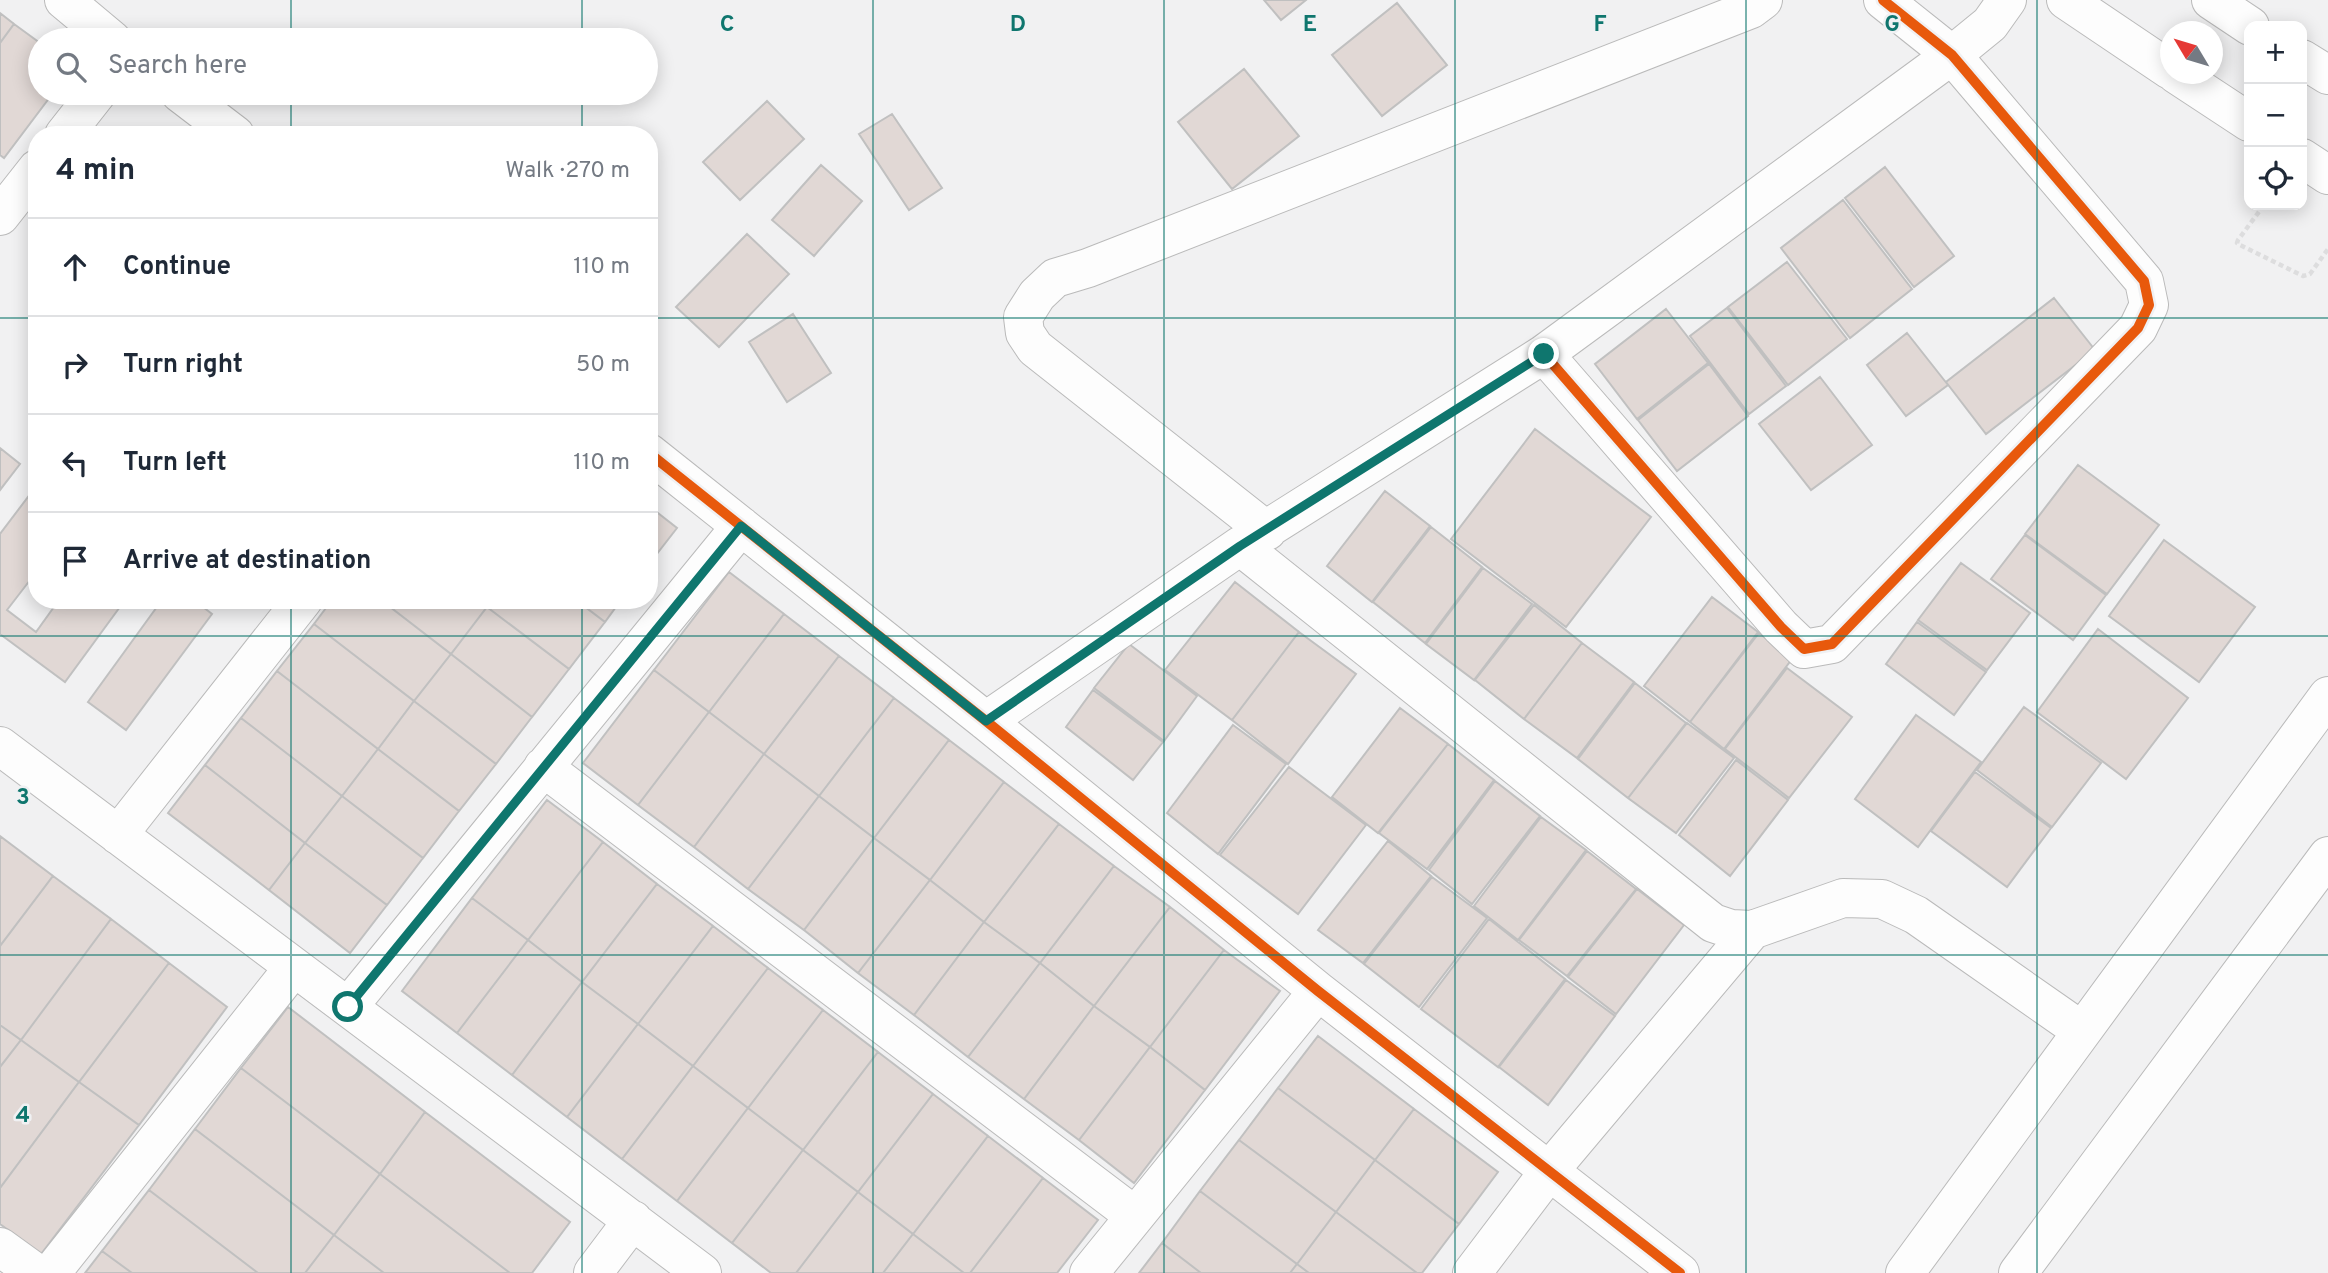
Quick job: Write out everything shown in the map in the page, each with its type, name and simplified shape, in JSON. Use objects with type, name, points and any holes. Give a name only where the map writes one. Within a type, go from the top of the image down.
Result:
[{"type":"street","points":[[64,0],[98,28]]},
{"type":"street","points":[[1763,0],[1751,9],[1380,155],[1088,268],[1055,278],[1037,295],[1023,317],[1025,333],[1035,348],[1253,539],[1713,923],[1731,929],[1752,930],[1843,898],[1882,899],[1916,915],[2082,1031]]},
{"type":"street","points":[[1544,354],[1804,649],[1832,644],[2138,328],[2149,305],[2144,281],[1952,55],[1882,0]]},
{"type":"street","points":[[986,721],[1253,539],[1544,354],[1952,55],[1990,24],[2007,0]]},
{"type":"street","points":[[2066,0],[2160,63]]},
{"type":"street","points":[[2307,61],[2328,75]]},
{"type":"street","points":[[2191,84],[2244,119]]},
{"type":"street","points":[[71,126],[88,105]]},
{"type":"street","points":[[196,105],[223,126]]},
{"type":"street","points":[[2307,161],[2328,175]]},
{"type":"street","points":[[0,216],[28,180]]},
{"type":"street","points":[[658,460],[986,721],[1318,991],[1679,1273]]},
{"type":"street","points":[[348,1007],[741,526]]},
{"type":"street","points":[[118,835],[296,609]]},
{"type":"street","points":[[1905,1273],[2328,696]]},
{"type":"street","points":[[0,746],[702,1273]]},
{"type":"street","points":[[543,767],[1135,1216]]},
{"type":"street","points":[[2018,1273],[2328,856]]},
{"type":"street","points":[[1472,1273],[1550,1170],[1752,930]]},
{"type":"street","points":[[51,1273],[294,967]]},
{"type":"street","points":[[1089,1273],[1318,991]]},
{"type":"street","points":[[593,1273],[633,1220]]},
{"type":"street","points":[[0,1247],[36,1273]]},
{"type":"path","points":[[2260,210],[2237,243],[2303,276],[2310,274],[2328,249]]},
{"type":"building","points":[[1264,0],[1306,0],[1281,20]]},
{"type":"building","points":[[1397,3],[1447,65],[1382,116],[1332,55]]},
{"type":"building","points":[[0,13],[14,24],[0,43]]},
{"type":"building","points":[[14,24],[28,34],[28,105],[44,105],[4,158],[0,155],[0,43]]},
{"type":"building","points":[[1244,69],[1299,136],[1232,189],[1178,122]]},
{"type":"building","points":[[767,101],[804,139],[740,200],[703,162]]},
{"type":"building","points":[[892,114],[942,188],[909,210],[859,134]]},
{"type":"building","points":[[821,165],[862,201],[814,256],[772,220]]},
{"type":"building","points":[[1885,167],[1954,256],[1914,287],[1845,198]]},
{"type":"building","points":[[1843,200],[1912,289],[1850,338],[1781,248]]},
{"type":"building","points":[[747,234],[789,274],[719,347],[676,307]]},
{"type":"building","points":[[1787,262],[1847,339],[1788,385],[1728,307]]},
{"type":"building","points":[[2054,298],[2095,350],[1986,434],[1946,382]]},
{"type":"building","points":[[1727,308],[1786,386],[1749,414],[1690,336]]},
{"type":"building","points":[[1666,309],[1708,363],[1637,419],[1595,364]]},
{"type":"building","points":[[793,314],[831,373],[787,402],[749,342]]},
{"type":"building","points":[[1907,333],[1948,385],[1906,416],[1867,365]]},
{"type":"building","points":[[1709,364],[1748,416],[1677,471],[1638,420]]},
{"type":"building","points":[[1820,377],[1872,445],[1811,490],[1759,424]]},
{"type":"building","points":[[1535,429],[1651,517],[1566,627],[1451,539]]},
{"type":"building","points":[[0,448],[20,464],[0,490]]},
{"type":"building","points":[[2078,465],[2159,525],[2107,594],[2025,534]]},
{"type":"building","points":[[1385,491],[1430,526],[1372,602],[1327,566]]},
{"type":"building","points":[[28,497],[28,583],[7,610],[36,632],[53,609],[118,609],[65,682],[0,634],[0,534]]},
{"type":"building","points":[[658,513],[677,528],[658,552]]},
{"type":"building","points":[[1431,527],[1482,567],[1425,643],[1373,602]]},
{"type":"building","points":[[2025,535],[2106,595],[2073,640],[1991,579]]},
{"type":"building","points":[[2164,540],[2255,607],[2199,682],[2109,616]]},
{"type":"building","points":[[1961,563],[2030,613],[1987,670],[1918,620]]},
{"type":"building","points":[[1483,568],[1532,604],[1474,680],[1426,644]]},
{"type":"building","points":[[729,572],[784,614],[709,712],[654,670]]},
{"type":"building","points":[[1235,582],[1299,632],[1232,720],[1165,670]]},
{"type":"building","points":[[1712,597],[1758,632],[1690,722],[1644,686]]},
{"type":"building","points":[[1534,605],[1582,643],[1524,719],[1475,680]]},
{"type":"building","points":[[155,609],[206,609],[212,614],[126,730],[88,702]]},
{"type":"building","points":[[325,609],[393,609],[451,654],[414,701],[314,624]]},
{"type":"building","points":[[393,609],[485,609],[451,654]]},
{"type":"building","points":[[485,609],[490,609],[569,669],[532,717],[451,654]]},
{"type":"building","points":[[490,609],[588,609],[605,622],[569,669]]},
{"type":"building","points":[[588,609],[614,609],[605,622]]},
{"type":"building","points":[[784,614],[839,656],[764,754],[709,712]]},
{"type":"building","points":[[1917,622],[1986,672],[1954,715],[1886,664]]},
{"type":"building","points":[[314,624],[414,701],[378,749],[277,671]]},
{"type":"building","points":[[2098,629],[2188,698],[2126,779],[2037,712]]},
{"type":"building","points":[[1299,632],[1356,674],[1288,764],[1232,720]]},
{"type":"building","points":[[1759,633],[1792,659],[1724,749],[1690,722]]},
{"type":"building","points":[[1582,643],[1634,682],[1577,758],[1524,719]]},
{"type":"building","points":[[1129,644],[1197,696],[1164,741],[1094,688]]},
{"type":"building","points":[[451,654],[532,717],[496,764],[414,701]]},
{"type":"building","points":[[839,656],[894,698],[819,796],[764,754]]},
{"type":"building","points":[[1787,668],[1852,717],[1789,798],[1725,749]]},
{"type":"building","points":[[654,670],[709,712],[638,805],[583,763]]},
{"type":"building","points":[[277,671],[378,749],[342,796],[241,718]]},
{"type":"building","points":[[1635,683],[1686,723],[1628,798],[1578,759]]},
{"type":"building","points":[[1093,690],[1163,742],[1133,780],[1066,727]]},
{"type":"building","points":[[894,698],[949,740],[874,838],[819,796]]},
{"type":"building","points":[[414,701],[496,764],[459,811],[378,749]]},
{"type":"building","points":[[2024,707],[2101,763],[2052,827],[1977,770]]},
{"type":"building","points":[[1400,708],[1448,744],[1378,833],[1332,797]]},
{"type":"building","points":[[709,712],[764,754],[694,847],[638,805]]},
{"type":"building","points":[[1916,715],[1981,762],[1918,847],[1855,799]]},
{"type":"building","points":[[241,718],[342,796],[305,843],[205,765]]},
{"type":"building","points":[[1687,723],[1734,758],[1676,833],[1628,798]]},
{"type":"building","points":[[1233,725],[1286,764],[1218,854],[1167,813]]},
{"type":"building","points":[[949,740],[1004,782],[930,880],[874,838]]},
{"type":"building","points":[[1448,744],[1494,780],[1427,869],[1379,833]]},
{"type":"building","points":[[378,749],[459,811],[423,858],[342,796]]},
{"type":"building","points":[[764,754],[819,796],[748,889],[694,847]]},
{"type":"building","points":[[1736,760],[1788,800],[1730,876],[1679,835]]},
{"type":"building","points":[[205,765],[305,843],[269,890],[168,813]]},
{"type":"building","points":[[1289,767],[1366,825],[1298,914],[1220,855]]},
{"type":"building","points":[[1975,772],[2051,828],[2007,887],[1931,831]]},
{"type":"building","points":[[1495,781],[1540,816],[1472,904],[1429,870]]},
{"type":"building","points":[[1004,782],[1059,824],[984,922],[930,880]]},
{"type":"building","points":[[342,796],[423,858],[387,905],[305,843]]},
{"type":"building","points":[[819,796],[874,838],[804,930],[748,889]]},
{"type":"building","points":[[547,800],[603,842],[528,940],[472,898]]},
{"type":"building","points":[[1541,817],[1586,850],[1518,940],[1474,906]]},
{"type":"building","points":[[1059,824],[1114,866],[1040,963],[984,922]]},
{"type":"building","points":[[0,836],[53,876],[0,946]]},
{"type":"building","points":[[874,838],[930,880],[858,973],[804,930]]},
{"type":"building","points":[[1388,841],[1431,876],[1363,963],[1318,930]]},
{"type":"building","points":[[603,842],[657,884],[582,982],[528,940]]},
{"type":"building","points":[[305,843],[387,905],[350,953],[269,890]]},
{"type":"building","points":[[1587,851],[1636,889],[1567,976],[1519,940]]},
{"type":"building","points":[[1114,866],[1170,907],[1094,1006],[1040,963]]},
{"type":"building","points":[[53,876],[111,919],[21,1040],[0,1025],[0,946]]},
{"type":"building","points":[[1432,877],[1487,918],[1419,1007],[1364,964]]},
{"type":"building","points":[[930,880],[984,922],[914,1015],[858,973]]},
{"type":"building","points":[[657,884],[713,926],[638,1024],[582,982]]},
{"type":"building","points":[[1637,889],[1684,925],[1616,1014],[1568,977]]},
{"type":"building","points":[[472,898],[528,940],[457,1033],[402,991]]},
{"type":"building","points":[[1170,907],[1224,950],[1150,1047],[1094,1006]]},
{"type":"building","points":[[111,919],[169,963],[79,1082],[21,1040]]},
{"type":"building","points":[[1489,919],[1565,979],[1498,1067],[1421,1009]]},
{"type":"building","points":[[984,922],[1040,963],[968,1057],[914,1015]]},
{"type":"building","points":[[713,926],[768,968],[693,1066],[638,1024]]},
{"type":"building","points":[[528,940],[582,982],[512,1075],[457,1033]]},
{"type":"building","points":[[1224,950],[1280,991],[1205,1090],[1150,1047]]},
{"type":"building","points":[[169,963],[227,1007],[139,1125],[79,1082]]},
{"type":"building","points":[[1040,963],[1094,1006],[1024,1099],[968,1057]]},
{"type":"building","points":[[768,968],[823,1010],[748,1108],[693,1066]]},
{"type":"building","points":[[1566,980],[1615,1016],[1548,1105],[1499,1067]]},
{"type":"building","points":[[582,982],[638,1024],[567,1117],[512,1075]]},
{"type":"building","points":[[1094,1006],[1150,1047],[1079,1140],[1024,1099]]},
{"type":"building","points":[[288,1007],[425,1112],[380,1174],[241,1068]]},
{"type":"building","points":[[823,1010],[878,1052],[803,1150],[748,1108]]},
{"type":"building","points":[[638,1024],[693,1066],[622,1159],[567,1117]]},
{"type":"building","points":[[0,1025],[21,1040],[0,1067]]},
{"type":"building","points":[[1318,1036],[1414,1109],[1375,1160],[1278,1088]]},
{"type":"building","points":[[21,1040],[79,1082],[0,1188],[0,1067]]},
{"type":"building","points":[[1150,1047],[1205,1090],[1134,1183],[1079,1140]]},
{"type":"building","points":[[878,1052],[933,1094],[858,1192],[803,1150]]},
{"type":"building","points":[[693,1066],[748,1108],[677,1201],[622,1159]]},
{"type":"building","points":[[241,1068],[380,1174],[334,1235],[195,1129]]},
{"type":"building","points":[[79,1082],[139,1125],[41,1254],[0,1224],[0,1188]]},
{"type":"building","points":[[1278,1088],[1375,1160],[1336,1212],[1239,1140]]},
{"type":"building","points":[[933,1094],[988,1136],[913,1234],[858,1192]]},
{"type":"building","points":[[748,1108],[803,1150],[732,1243],[677,1201]]},
{"type":"building","points":[[1414,1109],[1498,1172],[1459,1224],[1375,1160]]},
{"type":"building","points":[[425,1112],[570,1222],[532,1273],[510,1273],[380,1174]]},
{"type":"building","points":[[195,1129],[334,1235],[305,1273],[258,1273],[149,1190]]},
{"type":"building","points":[[988,1136],[1043,1178],[970,1273],[964,1273],[913,1234]]},
{"type":"building","points":[[1239,1140],[1336,1212],[1297,1264],[1200,1191]]},
{"type":"building","points":[[803,1150],[858,1192],[796,1273],[771,1273],[732,1243]]},
{"type":"building","points":[[1375,1160],[1459,1224],[1422,1273],[1417,1273],[1336,1212]]},
{"type":"building","points":[[380,1174],[510,1273],[384,1273],[334,1235]]},
{"type":"building","points":[[1043,1178],[1098,1220],[1057,1273],[970,1273]]},
{"type":"building","points":[[149,1190],[258,1273],[132,1273],[102,1251]]},
{"type":"building","points":[[1200,1191],[1297,1264],[1290,1273],[1201,1273],[1162,1243]]},
{"type":"building","points":[[858,1192],[913,1234],[883,1273],[796,1273]]},
{"type":"building","points":[[1336,1212],[1417,1273],[1309,1273],[1297,1264]]},
{"type":"building","points":[[913,1234],[964,1273],[883,1273]]},
{"type":"building","points":[[334,1235],[384,1273],[305,1273]]},
{"type":"building","points":[[1162,1243],[1201,1273],[1139,1273]]},
{"type":"building","points":[[102,1251],[132,1273],[85,1273]]},
{"type":"building","points":[[1297,1264],[1309,1273],[1290,1273]]},
{"type":"cycle path","points":[[1544,354],[1781,627],[1804,649],[1832,644],[2138,328],[2149,305],[2144,281],[1952,55],[1883,0]]},
{"type":"cycle path","points":[[658,460],[986,721],[1318,991],[1680,1273]]},
{"type":"route","points":[[348,1007],[741,526],[986,721],[1240,546],[1544,354]]}]
